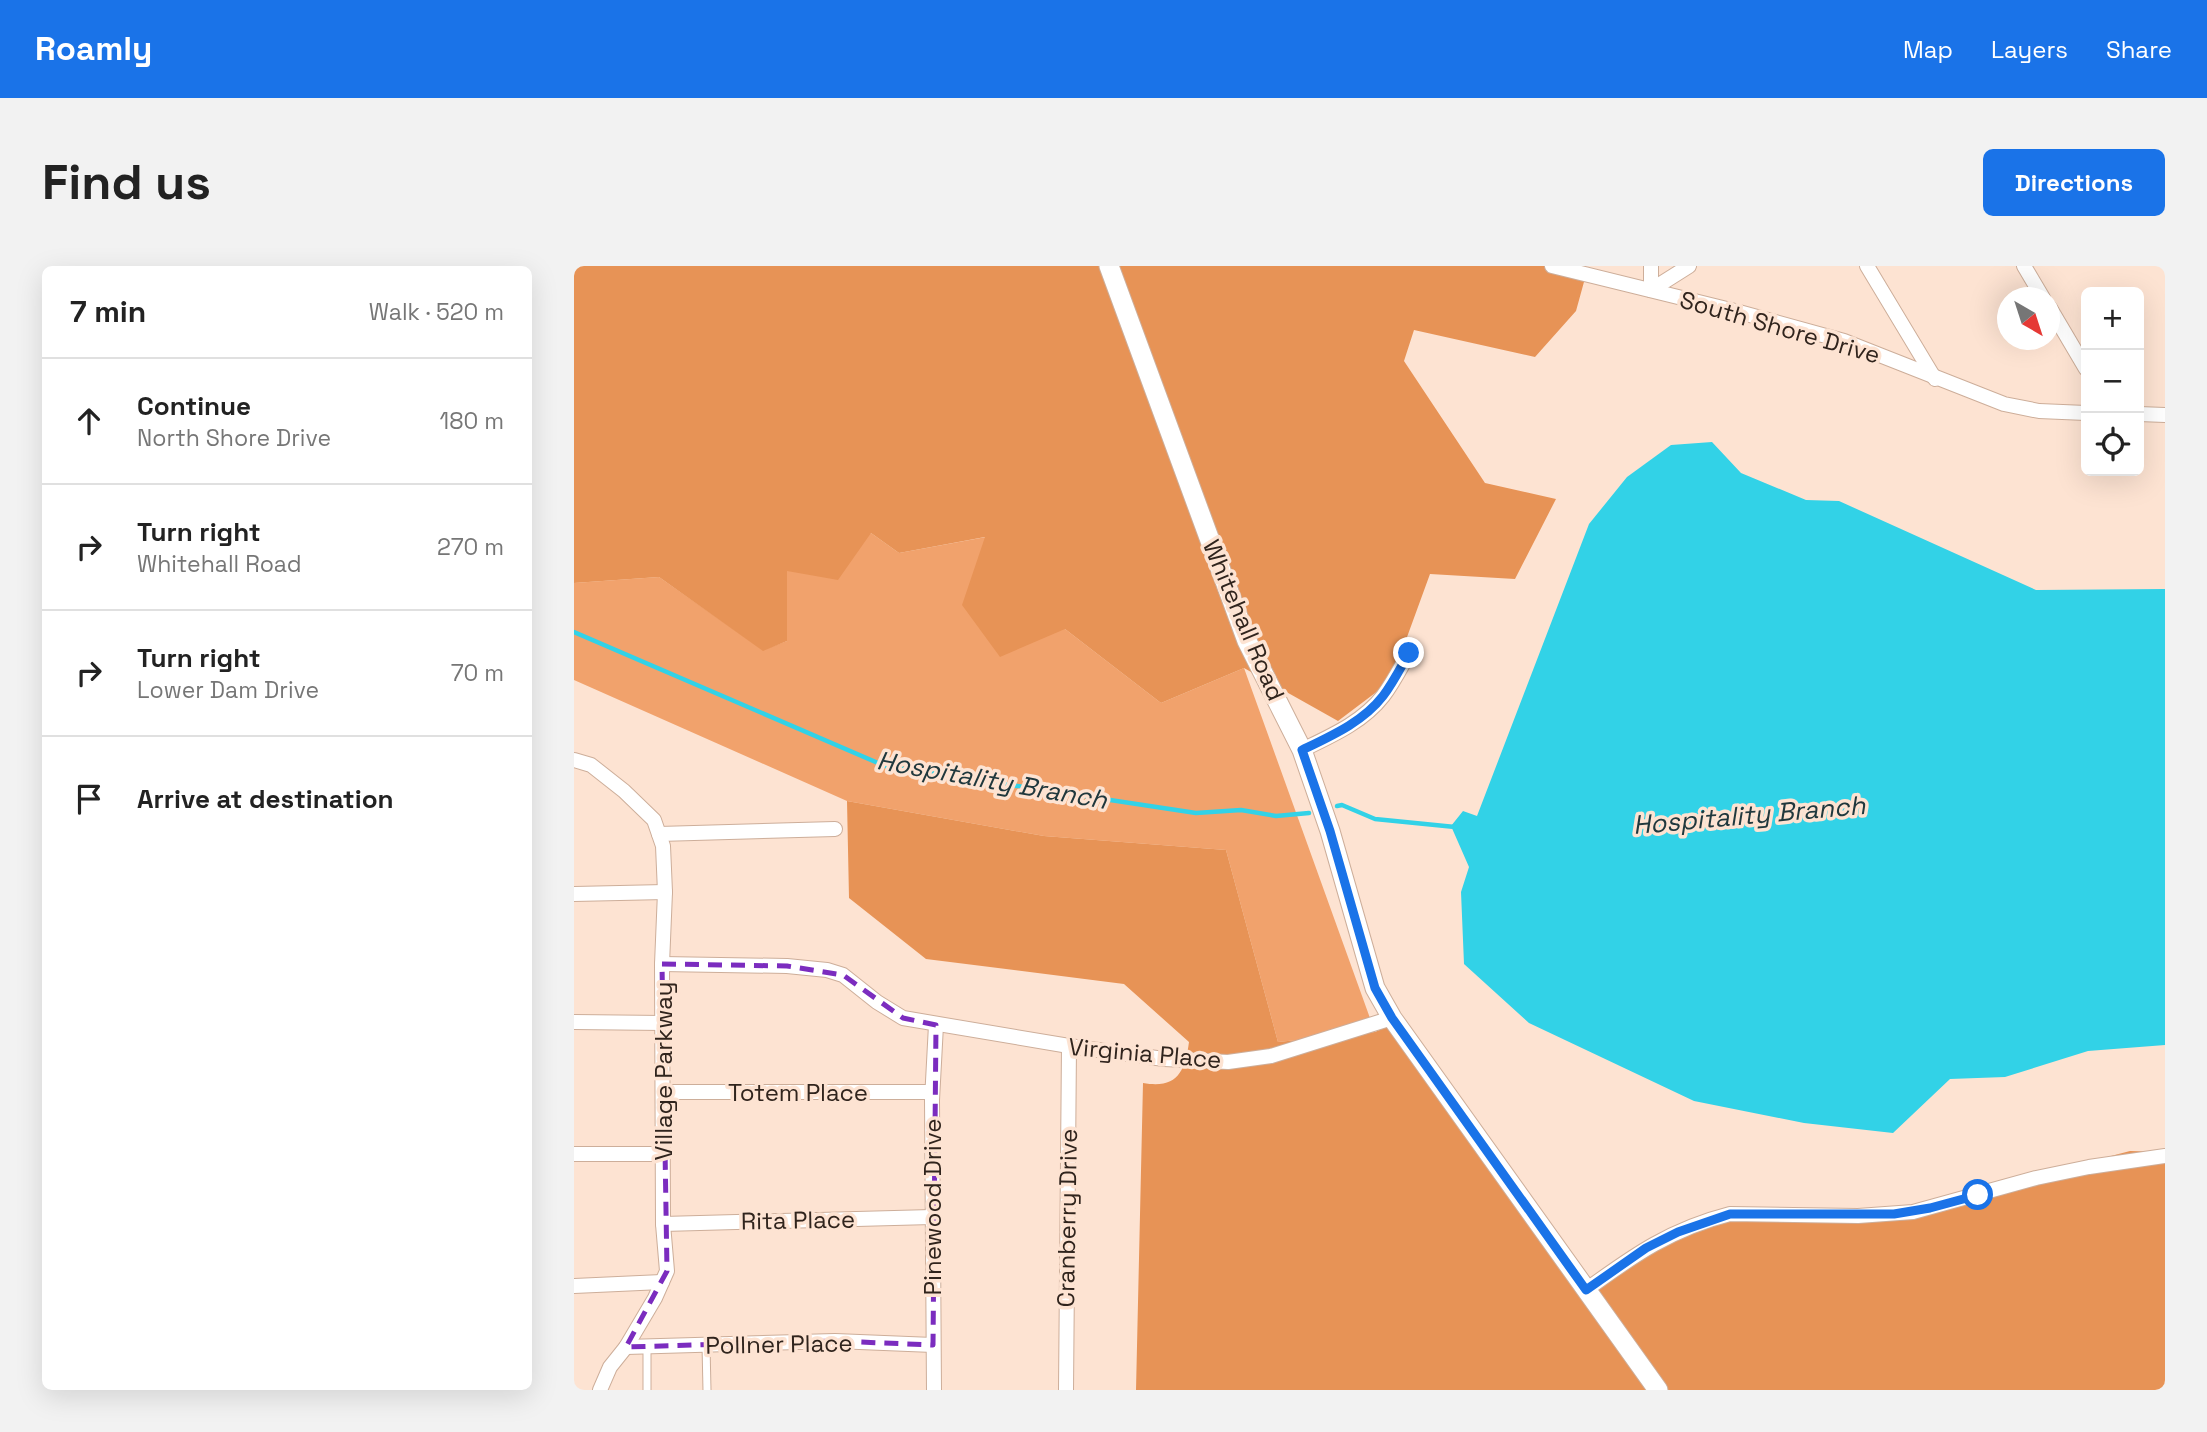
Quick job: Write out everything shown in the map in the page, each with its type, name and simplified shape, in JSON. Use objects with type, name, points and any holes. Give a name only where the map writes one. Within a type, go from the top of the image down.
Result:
[{"type":"street","name":"Whitehall Road","points":[[1110,266],[1247,641],[1302,750],[1330,831],[1375,988],[1392,1018],[1658,1390]]},
{"type":"street","name":"South Shore Drive","points":[[1552,266],[1844,341],[1995,401],[2021,408],[2081,412]]},
{"type":"street","points":[[1651,266],[1651,290]]},
{"type":"street","points":[[1651,290],[1689,266]]},
{"type":"street","points":[[1867,266],[1935,379]]},
{"type":"street","points":[[2024,266],[2036,287]]},
{"type":"street","points":[[2060,326],[2081,361]]},
{"type":"street","points":[[2144,414],[2165,415]]},
{"type":"street","points":[[1302,750],[1350,726],[1368,712],[1383,695],[1409,653]]},
{"type":"street","name":"Village Parkway","points":[[574,760],[592,765],[654,820],[663,846],[665,892],[662,964],[663,1224],[667,1271],[650,1308],[610,1367],[600,1390]]},
{"type":"street","points":[[659,834],[835,829]]},
{"type":"street","points":[[574,894],[665,892]]},
{"type":"street","name":"Virginia Place","points":[[662,964],[787,966],[827,970],[843,975],[877,1002],[903,1018],[1164,1059],[1228,1062],[1271,1056],[1392,1018]]},
{"type":"street","points":[[574,1022],[663,1023]]},
{"type":"street","name":"Pinewood Drive","points":[[934,1390],[932,1092],[936,1025]]},
{"type":"street","name":"Cranberry Drive","points":[[1066,1390],[1069,1046]]},
{"type":"street","name":"Totem Place","points":[[664,1092],[932,1092]]},
{"type":"street","points":[[574,1154],[663,1154]]},
{"type":"street","points":[[1586,1290],[1646,1248],[1678,1232],[1730,1214],[1858,1216],[1913,1212],[2036,1178],[2165,1156]]},
{"type":"street","name":"Rita Place","points":[[663,1224],[932,1217]]},
{"type":"street","points":[[574,1286],[662,1282]]},
{"type":"street","name":"Pollner Place","points":[[626,1347],[835,1341],[933,1345]]},
{"type":"lane","points":[[706,1345],[707,1390]]},
{"type":"lane","points":[[647,1346],[648,1390]]},
{"type":"highlighted area","points":[[662,964],[787,966],[843,975],[903,1018],[936,1025],[933,1345],[835,1341],[626,1347],[667,1271]]},
{"type":"shaded area","points":[[574,266],[1566,266],[1587,271],[1576,311],[1535,357],[1414,330],[1404,361],[1485,483],[1556,499],[1515,579],[1430,574],[1391,681],[1338,721],[1244,668],[1161,703],[1065,629],[1000,657],[962,605],[985,537],[899,553],[871,533],[838,580],[787,571],[787,641],[763,651],[659,577],[574,583]]},
{"type":"shaded area","points":[[871,533],[899,553],[986,537],[1065,629],[1161,703],[1244,668],[1375,1032],[1278,1042],[1226,850],[1044,836],[847,801],[574,680],[574,583],[659,577],[763,650],[787,641],[786,571]]},
{"type":"shaded area","points":[[847,801],[1044,836],[1226,850],[1278,1042],[1375,1032],[1403,1019],[1596,1286],[1727,1208],[1891,1214],[2130,1151],[2165,1152],[2165,1390],[1136,1390],[1143,1083],[1164,1083],[1177,1076],[1185,1062],[1189,1042],[1124,984],[926,959],[849,898]]},
{"type":"water","points":[[1712,442],[1741,473],[1806,500],[1839,501],[2036,590],[2165,589],[2165,1045],[2088,1051],[2005,1077],[1950,1079],[1893,1133],[1804,1123],[1694,1101],[1529,1023],[1464,964],[1461,892],[1469,867],[1451,826],[1463,811],[1477,816],[1589,524],[1627,477],[1671,445]]},
{"type":"waterway","name":"Hospitality Branch","points":[[574,632],[885,766],[1196,813],[1241,810],[1276,816],[1309,813]]},
{"type":"waterway","name":"Hospitality Branch","points":[[1337,806],[1342,805],[1375,819],[1455,827]]},
{"type":"route","points":[[1409,653],[1383,695],[1368,712],[1350,726],[1302,750],[1330,831],[1375,988],[1392,1018],[1586,1290],[1646,1248],[1678,1232],[1730,1214],[1894,1214],[1913,1212],[1978,1195]]}]
